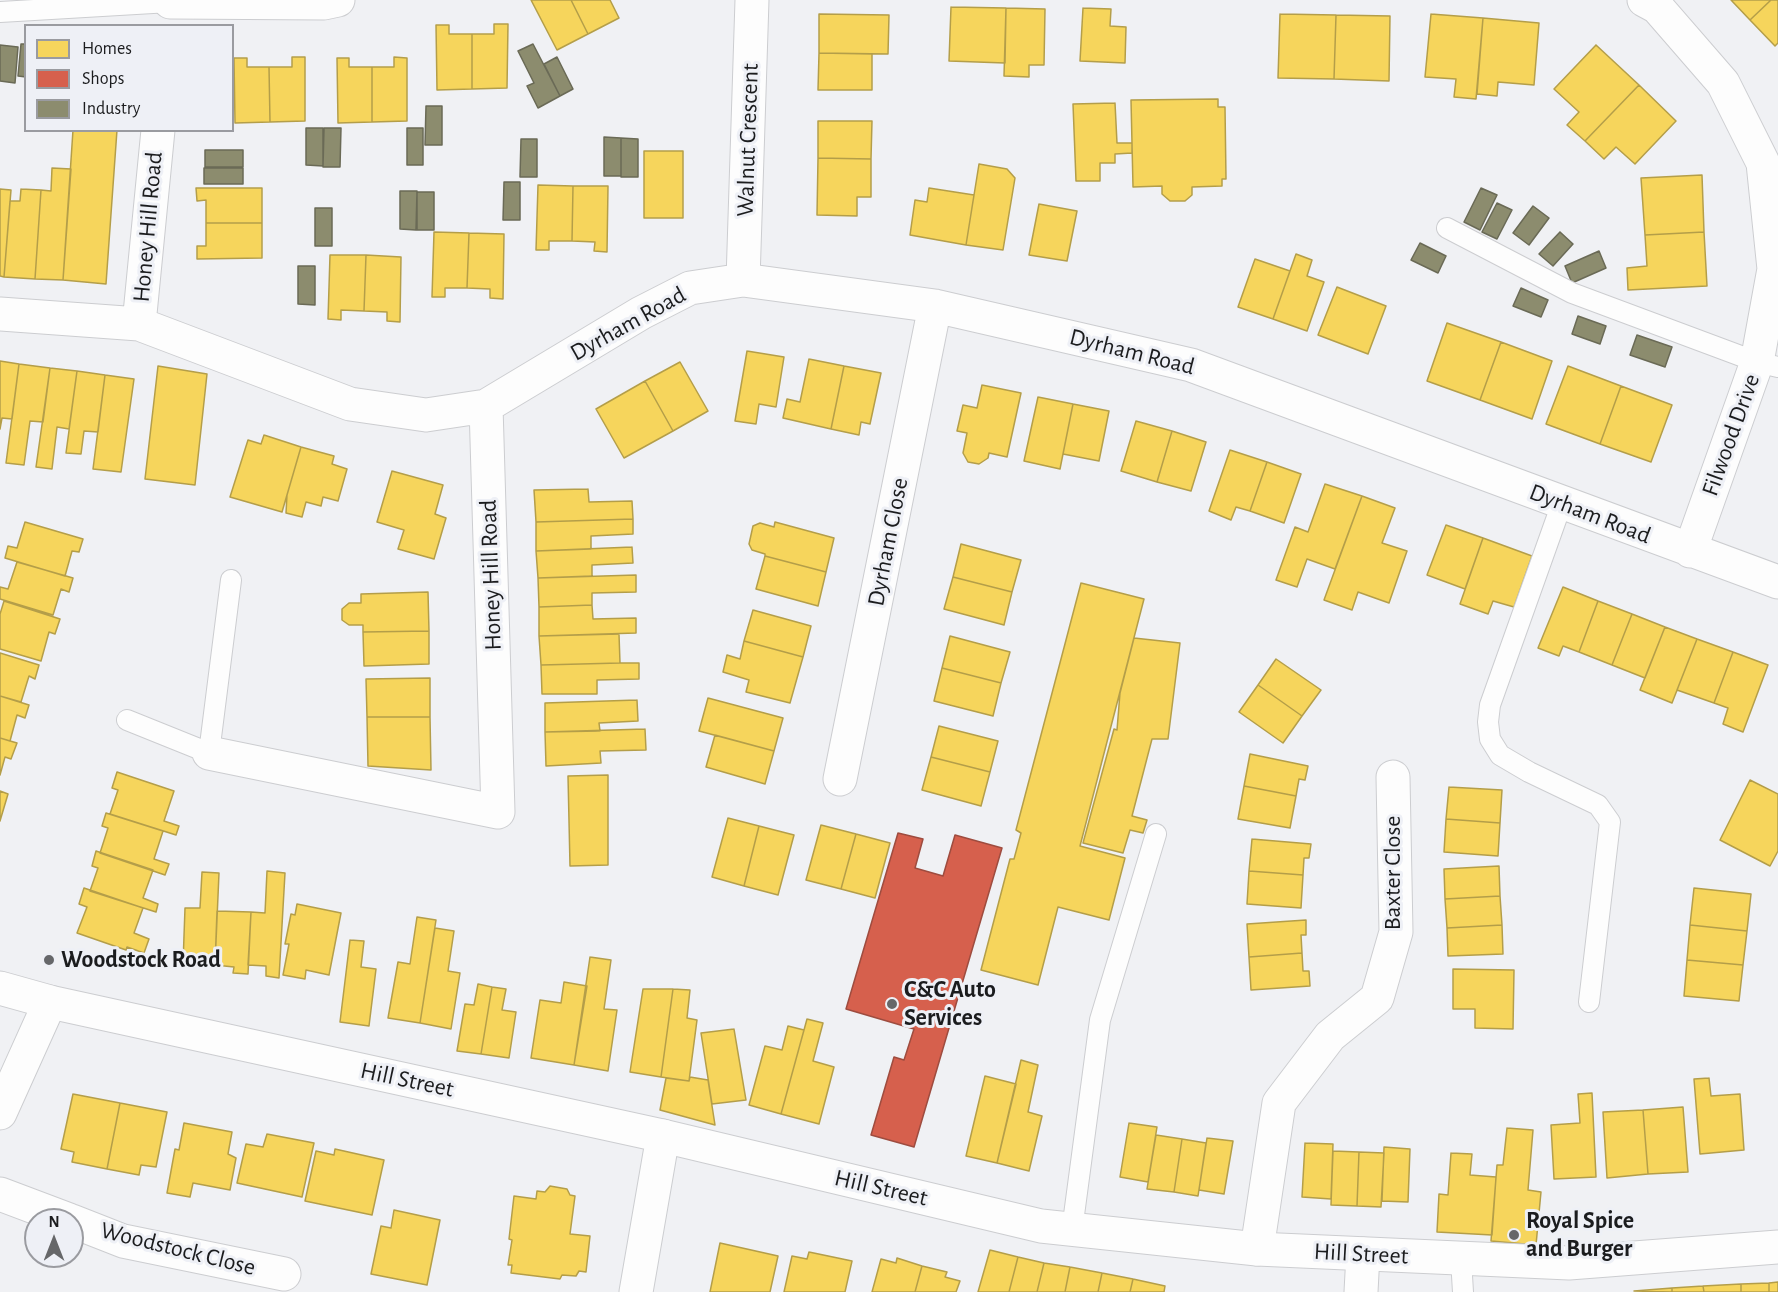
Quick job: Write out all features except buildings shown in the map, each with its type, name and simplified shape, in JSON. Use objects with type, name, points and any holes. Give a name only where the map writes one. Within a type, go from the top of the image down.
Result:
[{"type":"street","points":[[169,9],[324,3],[338,0]]},
{"type":"street","name":"Walnut Crescent","points":[[743,280],[752,0]]},
{"type":"street","name":"Filwood Drive","points":[[1644,0],[1657,7],[1723,83],[1770,160],[1774,269],[1768,364],[1690,552]]},
{"type":"street","name":"Honey Hill Road","points":[[139,324],[158,132]]},
{"type":"street","name":"Dyrham Road","points":[[486,406],[641,313],[690,288],[743,280],[935,306],[1191,365],[1690,552],[1778,582]]},
{"type":"street","name":"Dyrham Close","points":[[840,779],[935,306]]},
{"type":"street","name":"Honey Hill Road","points":[[0,314],[139,324],[350,404],[426,416],[486,406],[498,812],[209,753]]},
{"type":"street","name":"Baxter Close","points":[[1257,1249],[1279,1102],[1330,1036],[1377,998],[1396,932],[1393,777]]},
{"type":"street","name":"Hill Street","points":[[0,988],[50,1002],[663,1136],[1041,1226],[1257,1249],[1569,1263],[1778,1247]]},
{"type":"street","points":[[0,1113],[50,1002]]},
{"type":"street","points":[[636,1292],[663,1136]]},
{"type":"street","name":"Woodstock Close","points":[[0,1194],[36,1208]]},
{"type":"street","name":"Woodstock Close","points":[[84,1226],[123,1241],[285,1275]]},
{"type":"street","points":[[1360,1292],[1363,1254]]},
{"type":"lane","points":[[0,12],[169,9]]},
{"type":"lane","points":[[1447,228],[1572,293],[1768,364]]},
{"type":"lane","points":[[1562,503],[1490,705],[1488,722],[1490,739],[1500,754],[1529,772],[1598,805],[1610,822],[1589,1002]]},
{"type":"lane","points":[[128,720],[209,753],[231,580]]},
{"type":"lane","points":[[1072,1230],[1100,1020],[1156,834]]},
{"type":"lane","points":[[1461,1259],[1463,1292]]},
{"type":"place","name":"Woodstock Road","points":[[49,960]]},
{"type":"place","name":"C&C Auto Services","points":[[892,1004]]},
{"type":"place","name":"Royal Spice and Burger","points":[[1514,1235]]}]
